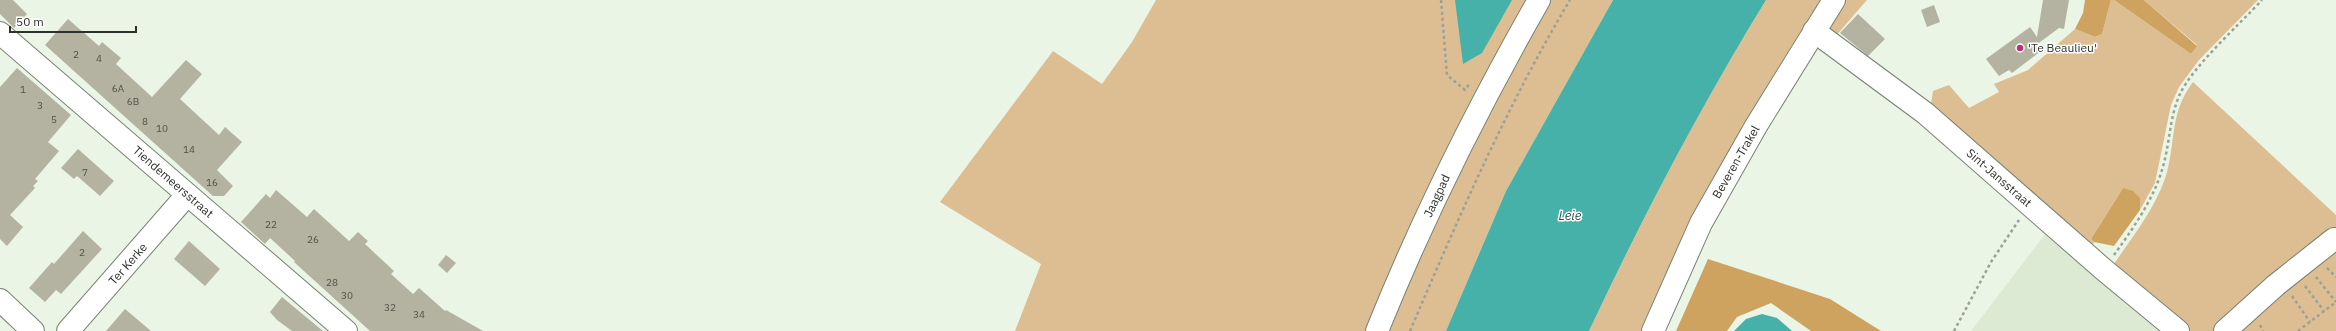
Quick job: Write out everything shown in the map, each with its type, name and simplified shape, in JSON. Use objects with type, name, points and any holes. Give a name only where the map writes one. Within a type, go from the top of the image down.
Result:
[{"type":"street","name":"Jaagpad","points":[[1376,331],[1428,213],[1503,63],[1539,0]]},
{"type":"street","name":"Beveren-Trakel","points":[[1653,331],[1701,223],[1756,126],[1834,0]]},
{"type":"street","name":"Sint-Jansstraat","points":[[1814,31],[1925,113],[2104,270],[2178,331]]},
{"type":"street","name":"Tiendemeersstraat","points":[[0,33],[346,331]]},
{"type":"street","name":"Ter Kerke","points":[[68,331],[187,195]]},
{"type":"street","points":[[2225,331],[2276,285],[2334,239]]},
{"type":"street","points":[[0,300],[33,331]]},
{"type":"path","points":[[1441,0],[1447,75],[1465,90],[1474,78]]},
{"type":"path","points":[[1410,331],[1459,216],[1546,40],[1570,0]]},
{"type":"path","points":[[2104,270],[2122,244],[2157,185],[2163,169],[2172,120],[2181,92],[2208,58],[2262,0]]},
{"type":"path","points":[[1954,331],[1991,262],[2029,204]]},
{"type":"path","points":[[2324,265],[2336,277]]},
{"type":"path","points":[[2298,331],[2336,302],[2313,274]]},
{"type":"path","points":[[2302,283],[2324,311]]},
{"type":"path","points":[[2289,292],[2310,322]]},
{"type":"shaded area","points":[[1156,0],[1613,0],[1506,191],[1446,331],[1015,331],[1041,264],[940,202],[1053,51],[1102,84],[1132,42]]},
{"type":"shaded area","points":[[1766,0],[1867,0],[1835,37],[1808,29],[1645,331],[1589,331],[1673,163],[1718,81]]},
{"type":"shaded area","points":[[2085,0],[2111,0],[2102,34],[2095,37],[2075,29],[2083,13]]},
{"type":"shaded area","points":[[2111,0],[2114,0],[2191,54],[2197,45],[2144,0],[2258,0],[2199,60],[2179,87],[2171,105],[2155,183],[2140,210],[2140,198],[2123,188],[2091,239],[2094,242],[2092,247],[1930,110],[1933,91],[1949,85],[1969,108],[1999,92],[1994,84],[2028,70],[2075,29],[2095,37],[2102,34]]},
{"type":"shaded area","points":[[2114,0],[2144,0],[2197,46],[2191,54]]},
{"type":"shaded area","points":[[2193,82],[2336,215],[2336,230],[2220,331],[2189,331],[2112,267],[2150,210],[2163,185],[2170,159],[2180,104]]},
{"type":"shaded area","points":[[2123,188],[2133,191],[2140,198],[2140,210],[2114,246],[2094,242],[2091,239]]},
{"type":"shaded area","points":[[2049,229],[2168,331],[1971,331]]},
{"type":"shaded area","points":[[2336,244],[2336,331],[2229,331]]},
{"type":"shaded area","points":[[1708,259],[1830,299],[1881,331],[1811,331],[1771,303],[1737,317],[1727,331],[1676,331]]},
{"type":"water","points":[[1455,0],[1512,0],[1482,53],[1463,64]]},
{"type":"water","name":"Leie","points":[[1613,0],[1766,0],[1718,81],[1673,163],[1589,331],[1446,331],[1506,191]]},
{"type":"water","points":[[1762,314],[1777,318],[1792,331],[1734,331],[1746,319]]},
{"type":"building","points":[[0,0],[13,0],[27,14],[14,28],[0,14]]},
{"type":"building","name":"'Te Beaulieu'","points":[[2043,0],[2069,0],[2064,29],[2059,28],[2036,45],[2041,51],[2012,73],[2009,70],[1999,76],[1986,59],[2030,27],[2037,37]]},
{"type":"building","points":[[1934,5],[1940,22],[1927,27],[1921,10]]},
{"type":"building","points":[[1858,14],[1885,39],[1868,56],[1840,33]]},
{"type":"building","points":[[68,19],[99,46],[102,42],[121,58],[116,64],[152,97],[186,60],[202,74],[180,99],[219,135],[225,127],[242,142],[217,170],[233,186],[224,196],[213,196],[45,45]]},
{"type":"building","points":[[17,68],[71,115],[48,142],[59,151],[35,179],[38,181],[33,186],[35,188],[10,215],[23,227],[7,246],[0,239],[0,87]]},
{"type":"building","points":[[78,149],[114,181],[100,196],[77,176],[74,179],[61,168]]},
{"type":"building","points":[[276,190],[307,217],[314,209],[349,241],[358,232],[368,241],[365,244],[394,271],[391,274],[413,294],[419,288],[445,311],[446,310],[483,331],[370,331],[294,262],[295,261],[270,238],[265,244],[241,222],[266,194],[270,198]]},
{"type":"building","points":[[83,231],[102,249],[61,294],[56,290],[45,302],[29,288],[52,262],[54,264]]},
{"type":"building","points":[[189,241],[220,269],[205,286],[174,259]]},
{"type":"building","points":[[446,255],[456,263],[447,273],[438,265]]},
{"type":"building","points":[[282,297],[323,331],[292,331],[277,320],[270,312]]},
{"type":"building","points":[[125,309],[151,331],[106,331]]},
{"type":"place","name":"'Te Beaulieu'","points":[[2020,48]]}]
